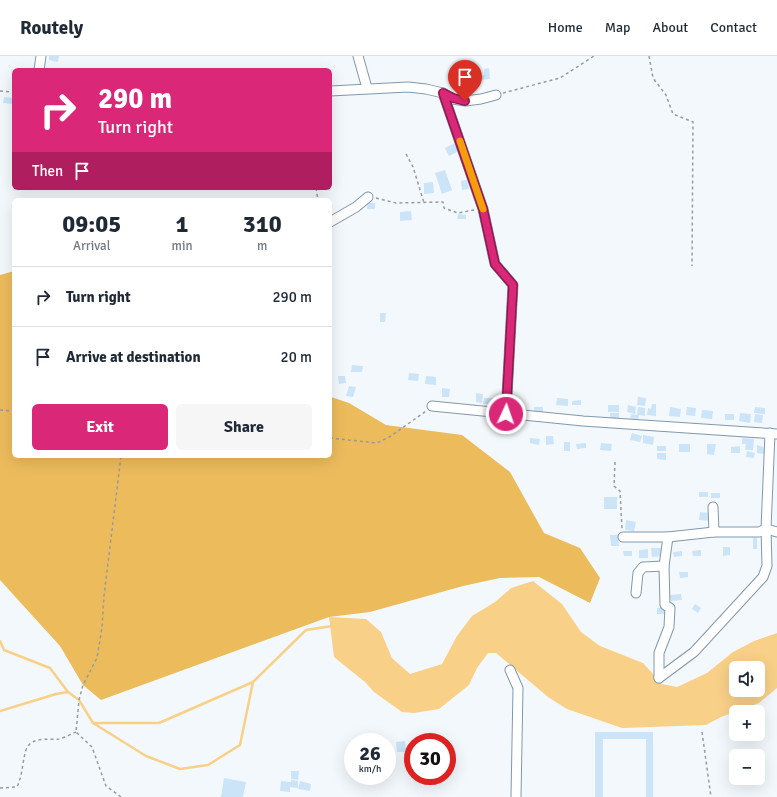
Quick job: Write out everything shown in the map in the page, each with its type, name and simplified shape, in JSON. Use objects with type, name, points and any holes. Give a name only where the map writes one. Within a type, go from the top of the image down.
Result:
[{"type":"street","points":[[39,68],[41,56]]},
{"type":"street","points":[[358,56],[367,88]]},
{"type":"street","points":[[332,92],[367,88],[408,87],[443,93],[453,98],[465,101],[496,95]]},
{"type":"street","points":[[443,93],[483,209],[495,264],[513,285],[506,414]]},
{"type":"street","points":[[332,221],[356,207],[368,196]]},
{"type":"street","points":[[432,406],[506,414],[774,434],[766,529],[767,566],[763,577],[694,652],[659,678],[659,653],[669,627],[670,608],[665,605],[664,566],[668,537]]},
{"type":"street","points":[[713,507],[714,532]]},
{"type":"street","points":[[623,537],[668,537],[714,532],[758,532],[766,529],[777,532]]},
{"type":"street","points":[[636,593],[638,573],[643,567],[664,566]]},
{"type":"street","points":[[510,670],[518,688],[516,797]]},
{"type":"path","points":[[496,95],[560,78],[594,56]]},
{"type":"path","points":[[649,56],[654,78],[666,96],[674,114],[693,122],[692,266]]},
{"type":"path","points":[[0,91],[12,92]]},
{"type":"path","points":[[406,154],[413,167],[424,203]]},
{"type":"path","points":[[368,196],[396,203],[443,202],[444,208],[458,213],[483,209]]},
{"type":"path","points":[[332,438],[377,443],[391,436],[432,406]]},
{"type":"path","points":[[0,410],[12,411]]},
{"type":"path","points":[[76,732],[79,700],[83,685],[97,658],[101,635],[121,458]]},
{"type":"path","points":[[615,462],[614,486],[620,490],[623,537]]},
{"type":"path","points":[[0,788],[17,786],[22,776],[26,749],[32,742],[45,738],[60,739],[76,732]]},
{"type":"path","points":[[76,732],[92,747],[106,786],[121,797]]},
{"type":"path","points":[[702,732],[711,797]]},
{"type":"shaded area","points":[[12,272],[12,458],[332,458],[332,397],[349,403],[386,425],[462,435],[510,472],[544,533],[580,548],[600,578],[590,603],[539,577],[500,578],[463,586],[370,612],[329,617],[101,700],[83,685],[60,646],[0,580],[0,275]]},
{"type":"shaded area","points":[[533,581],[562,604],[581,632],[600,646],[643,663],[662,684],[677,687],[707,673],[733,652],[754,641],[777,633],[777,688],[759,703],[754,705],[729,705],[729,714],[706,725],[622,728],[567,709],[548,697],[496,653],[488,653],[477,668],[469,685],[439,709],[414,713],[402,712],[374,692],[365,682],[334,657],[329,617],[366,619],[381,632],[392,658],[410,674],[442,664],[457,636],[472,616],[495,602],[511,588]]},
{"type":"building","points":[[49,56],[59,56],[58,62],[49,60]]},
{"type":"building","points":[[489,68],[490,79],[479,80],[479,76],[484,75],[484,69]]},
{"type":"building","points":[[475,84],[476,91],[467,92],[466,86]]},
{"type":"building","points":[[4,97],[12,98],[12,104],[3,103]]},
{"type":"building","points":[[455,143],[459,151],[449,156],[445,148]]},
{"type":"building","points":[[445,170],[452,190],[442,194],[435,173]]},
{"type":"building","points":[[467,180],[469,189],[462,190],[461,181]]},
{"type":"building","points":[[433,182],[434,193],[424,194],[424,183]]},
{"type":"building","points":[[367,203],[375,203],[375,209],[367,209]]},
{"type":"building","points":[[411,211],[412,220],[400,221],[400,212]]},
{"type":"building","points":[[458,214],[466,215],[466,219],[457,219]]},
{"type":"building","points":[[380,313],[386,313],[385,322],[380,322]]},
{"type":"building","points":[[352,365],[363,366],[362,372],[351,372]]},
{"type":"building","points":[[409,373],[419,374],[418,381],[408,380]]},
{"type":"building","points":[[338,376],[345,376],[346,383],[339,384]]},
{"type":"building","points":[[426,376],[436,377],[436,385],[425,384]]},
{"type":"building","points":[[349,386],[356,387],[353,397],[346,396]]},
{"type":"building","points":[[442,388],[450,389],[449,397],[442,397]]},
{"type":"building","points":[[476,393],[483,394],[482,403],[476,402]]},
{"type":"building","points":[[638,397],[646,398],[645,406],[637,405]]},
{"type":"building","points":[[484,398],[493,398],[492,404],[483,404]]},
{"type":"building","points":[[557,398],[568,399],[568,406],[556,405]]},
{"type":"building","points":[[581,400],[581,405],[572,405],[572,401]]},
{"type":"building","points":[[652,404],[656,404],[656,416],[647,415],[648,408],[651,409]]},
{"type":"building","points":[[608,405],[619,405],[619,412],[608,412]]},
{"type":"building","points":[[628,405],[636,407],[635,414],[627,412]]},
{"type":"building","points":[[534,407],[543,407],[543,412],[534,412]]},
{"type":"building","points":[[638,407],[645,408],[645,416],[639,415],[638,419],[630,418],[631,414],[637,415]]},
{"type":"building","points":[[670,407],[681,409],[680,417],[669,416]]},
{"type":"building","points":[[687,407],[696,408],[695,416],[686,415]]},
{"type":"building","points":[[755,407],[765,408],[765,414],[754,413]]},
{"type":"building","points":[[702,410],[713,411],[712,419],[701,418]]},
{"type":"building","points":[[610,413],[619,413],[619,418],[610,418]]},
{"type":"building","points":[[740,413],[751,414],[750,423],[739,421]]},
{"type":"building","points":[[725,414],[734,414],[734,420],[725,420]]},
{"type":"building","points":[[755,414],[763,415],[762,423],[754,422]]},
{"type":"building","points":[[632,433],[642,436],[640,442],[630,440]]},
{"type":"building","points":[[643,435],[654,437],[653,445],[643,443]]},
{"type":"building","points":[[546,436],[553,436],[554,444],[546,445]]},
{"type":"building","points":[[530,438],[540,439],[539,445],[530,443]]},
{"type":"building","points":[[742,438],[754,439],[753,450],[745,450],[746,444],[742,444]]},
{"type":"building","points":[[564,442],[570,442],[570,451],[564,451]]},
{"type":"building","points":[[586,443],[586,448],[577,449],[576,444]]},
{"type":"building","points":[[601,443],[612,444],[611,451],[600,450]]},
{"type":"building","points":[[679,444],[690,444],[690,452],[679,452]]},
{"type":"building","points":[[707,444],[716,444],[714,455],[707,454]]},
{"type":"building","points":[[757,445],[766,448],[765,454],[757,453]]},
{"type":"building","points":[[657,446],[666,446],[666,451],[657,451]]},
{"type":"building","points":[[740,446],[740,453],[731,453],[731,447]]},
{"type":"building","points":[[747,451],[755,453],[754,458],[746,457]]},
{"type":"building","points":[[657,453],[666,453],[666,460],[657,459]]},
{"type":"building","points":[[699,492],[708,492],[708,497],[699,497]]},
{"type":"building","points":[[711,493],[720,493],[720,498],[711,498]]},
{"type":"building","points":[[604,497],[617,497],[617,509],[604,509]]},
{"type":"building","points":[[700,512],[711,513],[710,521],[699,520]]},
{"type":"building","points":[[626,520],[636,522],[634,531],[625,530]]},
{"type":"building","points":[[610,535],[618,535],[619,546],[611,546]]},
{"type":"building","points":[[753,538],[757,538],[757,549],[753,549]]},
{"type":"building","points":[[723,547],[730,547],[730,555],[723,556]]},
{"type":"building","points":[[651,548],[662,548],[662,556],[652,557]]},
{"type":"building","points":[[648,549],[648,558],[639,558],[639,550]]},
{"type":"building","points":[[701,550],[701,556],[693,556],[692,551]]},
{"type":"building","points":[[623,551],[632,551],[632,556],[624,556]]},
{"type":"building","points":[[682,551],[682,556],[674,557],[673,552]]},
{"type":"building","points":[[679,572],[688,572],[688,577],[680,578]]},
{"type":"building","points":[[681,594],[682,600],[671,601],[670,595]]},
{"type":"building","points":[[695,604],[701,608],[698,613],[692,609]]},
{"type":"building","points":[[657,608],[667,608],[667,614],[657,614]]},
{"type":"building","points":[[595,732],[653,732],[653,797],[646,797],[646,739],[603,739],[603,797],[595,797]]},
{"type":"building","points":[[404,741],[404,752],[397,752],[396,742]]},
{"type":"building","points":[[291,771],[299,771],[298,780],[291,779]]},
{"type":"building","points":[[224,778],[246,782],[243,797],[221,797]]},
{"type":"building","points":[[291,780],[298,781],[298,788],[290,787],[290,792],[280,791],[281,781],[291,782]]},
{"type":"building","points":[[300,781],[311,784],[310,791],[298,789]]},
{"type":"waterway","points":[[0,641],[4,650],[50,668],[68,692],[79,700],[93,723],[159,723],[253,682],[306,630],[332,626]]},
{"type":"waterway","points":[[93,723],[146,756],[180,769],[208,765],[240,745],[253,682]]},
{"type":"waterway","points":[[0,711],[56,694],[68,692]]},
{"type":"slow traffic","points":[[460,141],[483,209]]},
{"type":"route","points":[[465,101],[453,98],[443,93],[483,209],[492,243],[495,264],[513,285],[506,414]]}]
